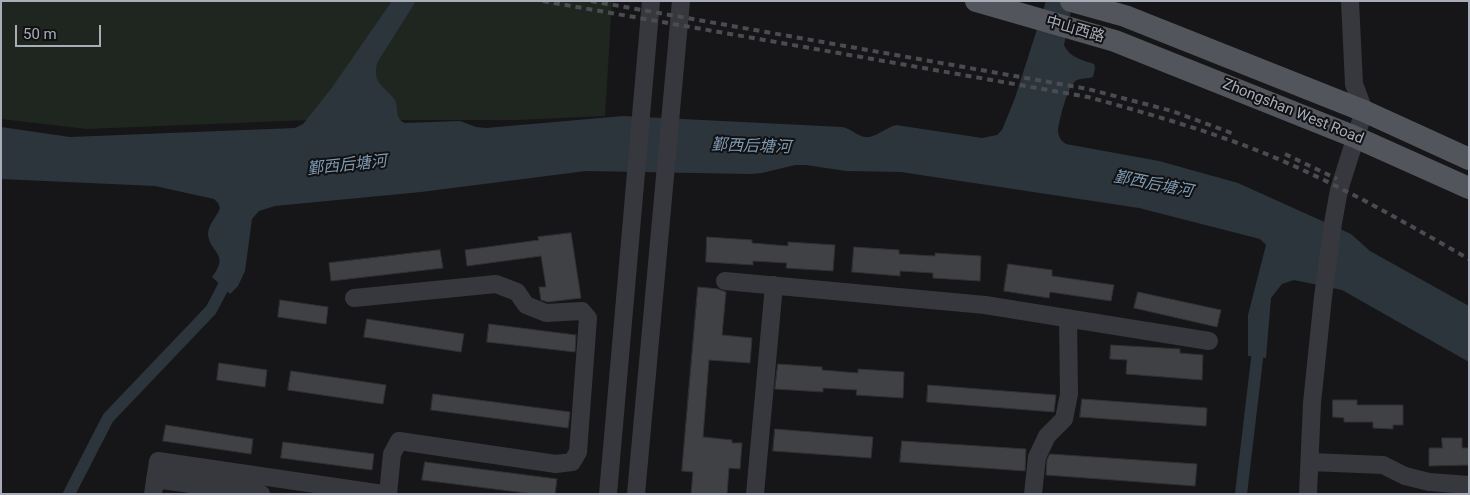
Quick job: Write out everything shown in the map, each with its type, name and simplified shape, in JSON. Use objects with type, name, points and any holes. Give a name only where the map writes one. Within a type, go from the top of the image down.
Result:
[{"type":"main road","name":"中山西路","points":[[976,1],[1115,41]]},
{"type":"main road","name":"中山西路","points":[[1071,1],[1125,16]]},
{"type":"main road","name":"Zhongshan West Road","points":[[1125,16],[1364,110],[1469,159]]},
{"type":"main road","name":"Zhongshan West Road","points":[[1115,41],[1355,137],[1469,188]]},
{"type":"street","points":[[608,494],[641,107],[652,1]]},
{"type":"street","points":[[636,494],[682,1]]},
{"type":"street","points":[[1308,494],[1312,403],[1333,223],[1339,190],[1364,110],[1354,84],[1350,1]]},
{"type":"street","points":[[725,281],[985,305],[1209,342]]},
{"type":"street","points":[[354,298],[496,284],[516,292],[526,305],[546,313],[582,311],[588,318],[578,452],[572,462],[556,464],[399,442],[392,454],[388,494]]},
{"type":"street","points":[[754,494],[774,286]]},
{"type":"street","points":[[1033,494],[1037,457],[1047,436],[1064,419],[1066,411],[1069,394],[1068,318]]},
{"type":"street","points":[[1310,462],[1383,465],[1405,476],[1429,482],[1469,485]]},
{"type":"street","points":[[154,486],[173,480],[383,494]]},
{"type":"street","points":[[173,480],[261,494]]},
{"type":"shaded area","points":[[1,1],[612,1],[605,116],[517,120],[309,120],[87,129],[1,119]]},
{"type":"water","name":"鄞西后塘河","points":[[392,1],[416,1],[377,63],[376,77],[378,82],[395,100],[399,119],[405,123],[460,121],[476,127],[486,128],[623,116],[842,127],[865,137],[874,136],[896,125],[982,138],[997,135],[1002,130],[1015,98],[1046,1],[1073,1],[1064,45],[1073,55],[1094,64],[1095,68],[1093,77],[1077,80],[1070,88],[1064,103],[1058,129],[1062,141],[1066,144],[1159,161],[1238,183],[1351,234],[1370,251],[1469,306],[1469,362],[1342,290],[1294,280],[1282,284],[1271,298],[1266,358],[1248,356],[1248,315],[1266,245],[1260,239],[1139,208],[901,172],[846,171],[806,165],[795,165],[751,174],[586,171],[421,192],[275,206],[259,211],[252,219],[245,271],[238,286],[230,294],[212,277],[219,263],[219,258],[211,245],[208,233],[220,208],[214,199],[155,186],[1,179],[1,127],[70,137],[295,128],[303,124],[331,89]]},
{"type":"building","points":[[571,233],[581,298],[548,302],[541,300],[539,287],[546,287],[541,256],[467,266],[465,250],[539,240],[538,237]]},
{"type":"building","points":[[707,237],[752,240],[752,243],[788,246],[788,242],[835,245],[833,271],[786,268],[787,263],[753,261],[753,265],[706,262]]},
{"type":"building","points":[[854,247],[899,250],[899,254],[935,256],[935,253],[981,256],[980,281],[933,278],[933,273],[900,271],[900,276],[852,272]]},
{"type":"building","points":[[440,250],[443,268],[331,281],[329,263]]},
{"type":"building","points":[[1008,264],[1052,270],[1052,276],[1114,285],[1111,301],[1050,292],[1049,298],[1004,291]]},
{"type":"building","points":[[698,287],[718,289],[726,292],[722,335],[752,338],[750,363],[709,360],[703,437],[732,440],[732,443],[742,443],[740,469],[729,468],[727,494],[691,494],[693,472],[682,471]]},
{"type":"building","points":[[1138,292],[1221,310],[1217,327],[1134,308]]},
{"type":"building","points":[[280,300],[328,307],[326,324],[278,317]]},
{"type":"building","points":[[367,319],[464,334],[461,352],[364,337]]},
{"type":"building","points":[[489,324],[576,335],[575,352],[487,342]]},
{"type":"building","points":[[1111,345],[1180,349],[1180,353],[1203,355],[1202,380],[1126,374],[1127,360],[1110,359]]},
{"type":"building","points":[[219,363],[267,370],[265,387],[217,380]]},
{"type":"building","points":[[778,364],[822,367],[822,370],[858,373],[858,369],[904,372],[903,398],[856,395],[857,390],[823,388],[823,392],[775,389]]},
{"type":"building","points":[[291,371],[386,385],[383,404],[288,390]]},
{"type":"building","points":[[928,385],[1056,395],[1054,412],[927,402]]},
{"type":"building","points":[[433,394],[570,412],[568,428],[431,410]]},
{"type":"building","points":[[1082,399],[1207,408],[1206,426],[1080,417]]},
{"type":"building","points":[[1333,400],[1357,400],[1357,405],[1403,405],[1403,425],[1393,425],[1393,429],[1373,428],[1373,422],[1344,422],[1344,418],[1333,417]]},
{"type":"building","points":[[166,425],[253,439],[251,454],[163,441]]},
{"type":"building","points":[[775,429],[873,437],[871,458],[773,451]]},
{"type":"building","points":[[1442,438],[1462,438],[1462,448],[1469,448],[1469,465],[1429,466],[1429,448],[1442,448]]},
{"type":"building","points":[[902,441],[1026,449],[1025,471],[900,462]]},
{"type":"building","points":[[283,442],[374,454],[372,470],[281,458]]},
{"type":"building","points":[[1050,454],[1197,464],[1195,486],[1046,475],[1047,460]]},
{"type":"building","points":[[425,462],[557,479],[555,494],[534,494],[422,480]]},
{"type":"waterway","points":[[69,494],[108,418],[211,310],[230,274]]},
{"type":"waterway","points":[[1241,494],[1259,342]]},
{"type":"railway","points":[[543,1],[1088,97],[1114,104],[1218,136],[1269,155],[1316,176],[1404,222],[1469,259]]},
{"type":"railway","points":[[591,1],[1088,89],[1172,111],[1234,134]]},
{"type":"railway","points":[[1285,154],[1337,179]]}]
